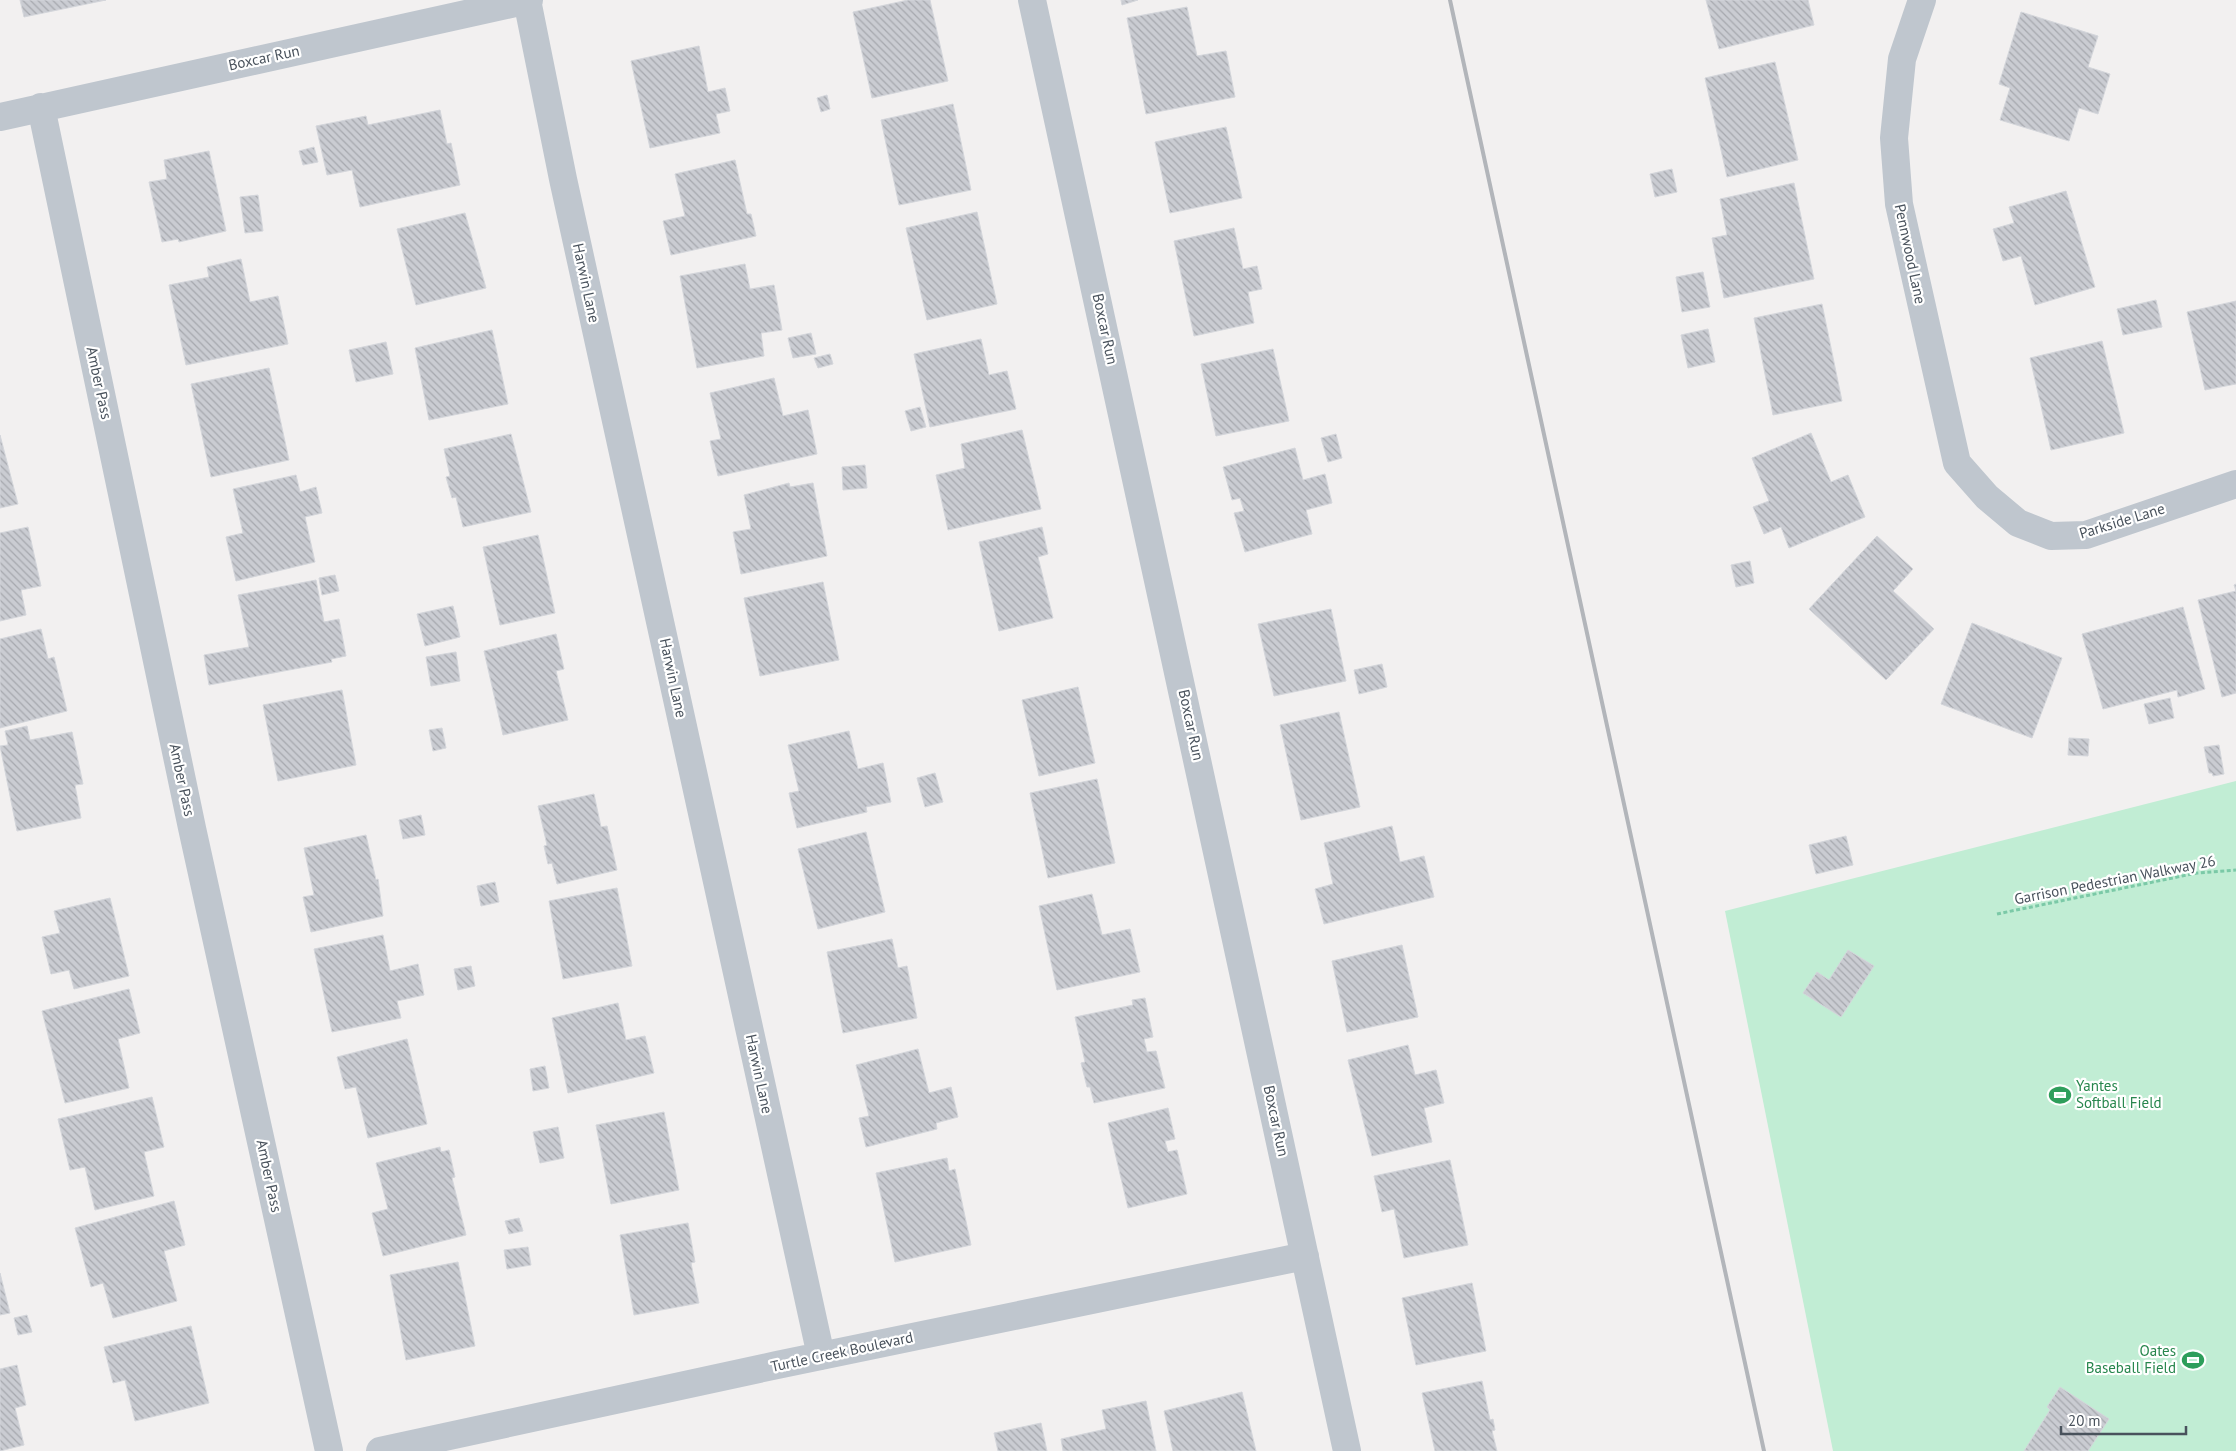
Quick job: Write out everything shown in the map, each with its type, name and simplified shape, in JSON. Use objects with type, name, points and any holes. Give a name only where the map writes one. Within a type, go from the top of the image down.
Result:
[{"type":"street","name":"Boxcar Run","points":[[0,117],[528,0]]},
{"type":"street","name":"Harwin Lane","points":[[528,0],[566,189],[821,1356]]},
{"type":"street","name":"Boxcar Run","points":[[1032,0],[1167,610],[1347,1451]]},
{"type":"street","name":"Pennwood Lane","points":[[1922,0],[1902,59],[1894,138],[1899,204],[1958,463],[1987,497]]},
{"type":"street","name":"Amber Pass","points":[[41,107],[192,828],[329,1451]]},
{"type":"street","name":"Parkside Lane","points":[[1987,497],[2018,523],[2051,536],[2086,535],[2236,484]]},
{"type":"street","name":"Turtle Creek Boulevard","points":[[380,1451],[821,1356],[1305,1256]]},
{"type":"path","name":"Garrison Pedestrian Walkway 26","points":[[1998,914],[2197,873],[2236,870]]},
{"type":"green space","points":[[2236,781],[2236,1451],[1833,1451],[1725,911]]},
{"type":"building","points":[[20,0],[106,0],[24,17]]},
{"type":"building","points":[[908,0],[930,0],[948,81],[872,98],[853,12]]},
{"type":"building","points":[[1121,0],[1138,0],[1122,5]]},
{"type":"building","points":[[1706,0],[1808,0],[1814,25],[1719,49]]},
{"type":"building","points":[[1187,7],[1197,56],[1226,51],[1235,97],[1146,114],[1127,18]]},
{"type":"building","points":[[2021,12],[2098,36],[2088,67],[2110,74],[2098,114],[2079,108],[2069,141],[2000,120],[2010,88],[1999,84]]},
{"type":"building","points":[[699,46],[708,92],[725,88],[730,111],[716,114],[720,133],[650,148],[631,61]]},
{"type":"building","points":[[1775,62],[1798,160],[1727,177],[1705,78]]},
{"type":"building","points":[[827,95],[830,109],[821,112],[817,98]]},
{"type":"building","points":[[953,104],[971,190],[899,205],[881,120]]},
{"type":"building","points":[[440,110],[447,144],[451,143],[460,185],[360,207],[352,170],[327,175],[316,126],[366,116],[368,125]]},
{"type":"building","points":[[1226,127],[1242,198],[1170,213],[1155,142]]},
{"type":"building","points":[[314,147],[318,162],[303,165],[299,151]]},
{"type":"building","points":[[209,151],[226,231],[179,242],[178,239],[162,242],[149,182],[167,179],[164,160]]},
{"type":"building","points":[[735,160],[747,214],[751,214],[756,236],[671,255],[663,221],[685,216],[675,174]]},
{"type":"building","points":[[1672,169],[1677,192],[1655,197],[1650,174]]},
{"type":"building","points":[[1794,183],[1814,279],[1724,298],[1712,238],[1727,235],[1720,199]]},
{"type":"building","points":[[2066,191],[2095,287],[2035,305],[2021,256],[2003,261],[1993,229],[2014,223],[2009,207]]},
{"type":"building","points":[[258,195],[263,231],[245,233],[240,197]]},
{"type":"building","points":[[977,212],[997,304],[927,320],[906,228]]},
{"type":"building","points":[[465,213],[486,288],[416,305],[397,229]]},
{"type":"building","points":[[1234,228],[1243,269],[1257,266],[1262,289],[1248,292],[1254,323],[1194,336],[1174,241]]},
{"type":"building","points":[[241,259],[250,302],[278,296],[288,344],[186,365],[169,285],[209,277],[207,267]]},
{"type":"building","points":[[745,264],[750,289],[774,285],[782,330],[761,333],[764,356],[697,368],[680,276]]},
{"type":"building","points":[[1703,272],[1710,307],[1682,312],[1676,277]]},
{"type":"building","points":[[2156,300],[2162,327],[2123,335],[2117,309]]},
{"type":"building","points":[[2236,301],[2236,384],[2205,390],[2187,312]]},
{"type":"building","points":[[1822,304],[1842,401],[1773,415],[1754,318]]},
{"type":"building","points":[[1708,329],[1715,362],[1688,368],[1681,335]]},
{"type":"building","points":[[492,330],[508,404],[429,420],[415,348]]},
{"type":"building","points":[[811,333],[816,354],[793,358],[788,338]]},
{"type":"building","points":[[981,339],[989,375],[1007,371],[1016,409],[930,427],[914,354]]},
{"type":"building","points":[[2102,341],[2124,433],[2051,450],[2030,358]]},
{"type":"building","points":[[386,342],[393,374],[356,382],[349,350]]},
{"type":"building","points":[[1273,349],[1289,421],[1216,436],[1201,364]]},
{"type":"building","points":[[830,354],[833,364],[818,368],[814,358]]},
{"type":"building","points":[[269,368],[289,460],[211,477],[191,384]]},
{"type":"building","points":[[774,378],[783,416],[808,410],[817,454],[718,476],[710,441],[721,439],[710,393]]},
{"type":"building","points":[[920,407],[926,427],[911,431],[905,411]]},
{"type":"building","points":[[1022,430],[1041,509],[948,530],[936,475],[965,468],[961,444]]},
{"type":"building","points":[[1811,433],[1831,482],[1848,475],[1865,517],[1789,548],[1781,527],[1764,534],[1753,507],[1769,501],[1752,458]]},
{"type":"building","points":[[511,434],[531,512],[463,527],[456,497],[452,498],[446,477],[450,476],[444,449]]},
{"type":"building","points":[[1336,434],[1342,458],[1328,462],[1321,438]]},
{"type":"building","points":[[0,435],[18,504],[0,508]]},
{"type":"building","points":[[1295,448],[1303,480],[1325,474],[1332,503],[1306,510],[1312,534],[1245,552],[1234,513],[1244,511],[1240,498],[1232,500],[1223,467]]},
{"type":"building","points":[[865,465],[867,488],[843,490],[842,467]]},
{"type":"building","points":[[296,475],[300,492],[316,487],[322,513],[305,517],[315,562],[236,581],[226,537],[243,533],[233,489]]},
{"type":"building","points":[[789,483],[790,487],[813,483],[827,556],[741,574],[733,532],[751,529],[744,495]]},
{"type":"building","points":[[28,527],[41,586],[21,590],[26,615],[0,621],[0,533]]},
{"type":"building","points":[[1042,527],[1048,554],[1038,557],[1053,618],[999,631],[979,542]]},
{"type":"building","points":[[538,535],[555,613],[500,625],[483,547]]},
{"type":"building","points":[[1877,536],[1913,569],[1893,591],[1934,629],[1886,680],[1809,609]]},
{"type":"building","points":[[1750,561],[1754,583],[1736,587],[1731,565]]},
{"type":"building","points":[[335,575],[339,591],[322,595],[319,578]]},
{"type":"building","points":[[316,580],[324,622],[339,619],[346,656],[331,659],[332,662],[209,685],[204,655],[249,647],[238,595]]},
{"type":"building","points":[[823,582],[839,660],[760,676],[744,598]]},
{"type":"building","points":[[2236,591],[2236,693],[2222,697],[2198,600]]},
{"type":"building","points":[[453,606],[460,637],[425,646],[417,614]]},
{"type":"building","points":[[2183,607],[2205,689],[2178,697],[2177,690],[2103,709],[2082,634]]},
{"type":"building","points":[[1331,609],[1346,681],[1274,696],[1258,624]]},
{"type":"building","points":[[1972,623],[2062,658],[2032,738],[1941,704]]},
{"type":"building","points":[[41,629],[48,659],[54,657],[67,711],[0,728],[0,639]]},
{"type":"building","points":[[556,634],[564,669],[556,671],[568,720],[503,735],[484,651]]},
{"type":"building","points":[[456,652],[460,681],[431,686],[426,657]]},
{"type":"building","points":[[1382,664],[1387,687],[1359,694],[1354,670]]},
{"type":"building","points":[[1078,687],[1095,763],[1039,776],[1022,700]]},
{"type":"building","points":[[342,690],[356,765],[278,781],[263,705]]},
{"type":"building","points":[[2170,698],[2174,718],[2149,724],[2144,704]]},
{"type":"building","points":[[1339,712],[1360,807],[1301,820],[1280,725]]},
{"type":"building","points":[[27,726],[30,740],[72,732],[83,784],[75,785],[81,818],[17,831],[0,746],[8,745],[5,731]]},
{"type":"building","points":[[442,728],[446,748],[433,751],[429,730]]},
{"type":"building","points":[[849,731],[858,769],[883,763],[891,802],[866,807],[867,812],[797,828],[789,793],[799,791],[788,745]]},
{"type":"building","points":[[2069,738],[2089,739],[2088,756],[2068,755]]},
{"type":"building","points":[[2219,745],[2224,774],[2213,776],[2212,773],[2209,773],[2204,747]]},
{"type":"building","points":[[935,773],[943,802],[925,807],[917,778]]},
{"type":"building","points":[[1097,779],[1115,863],[1048,878],[1030,793]]},
{"type":"building","points":[[594,794],[601,827],[607,826],[617,870],[557,884],[552,863],[548,864],[544,846],[547,845],[538,806]]},
{"type":"building","points":[[421,815],[425,835],[403,839],[399,820]]},
{"type":"building","points":[[1392,826],[1400,862],[1424,856],[1434,897],[1324,924],[1315,889],[1333,884],[1324,843]]},
{"type":"building","points":[[866,832],[885,912],[818,929],[798,849]]},
{"type":"building","points":[[366,835],[376,880],[378,879],[383,916],[311,932],[303,897],[314,895],[304,848]]},
{"type":"building","points":[[1846,836],[1853,865],[1816,874],[1809,845]]},
{"type":"building","points":[[495,882],[499,902],[481,906],[477,886]]},
{"type":"building","points":[[617,888],[632,966],[563,979],[549,901]]},
{"type":"building","points":[[1092,894],[1102,935],[1130,929],[1140,972],[1057,990],[1039,906]]},
{"type":"building","points":[[110,898],[129,976],[74,989],[69,970],[51,974],[42,937],[60,933],[54,911]]},
{"type":"building","points":[[383,935],[390,971],[418,964],[424,995],[397,1001],[401,1018],[332,1032],[314,949]]},
{"type":"building","points":[[892,939],[898,968],[907,966],[917,1018],[843,1033],[827,952]]},
{"type":"building","points":[[1402,945],[1418,1017],[1347,1032],[1332,961]]},
{"type":"building","points":[[1848,950],[1874,966],[1841,1017],[1803,993],[1817,972],[1829,980]]},
{"type":"building","points":[[471,966],[475,986],[458,990],[454,969]]},
{"type":"building","points":[[129,989],[140,1033],[118,1039],[129,1088],[65,1103],[42,1011]]},
{"type":"building","points":[[1145,998],[1153,1037],[1144,1039],[1147,1052],[1156,1051],[1165,1088],[1094,1103],[1090,1087],[1087,1087],[1081,1063],[1085,1062],[1075,1017],[1133,1005],[1132,1000]]},
{"type":"building","points":[[618,1003],[626,1040],[645,1036],[654,1073],[568,1093],[552,1018]]},
{"type":"building","points":[[407,1039],[427,1124],[368,1138],[356,1087],[345,1089],[337,1057]]},
{"type":"building","points":[[1408,1045],[1415,1075],[1436,1070],[1444,1103],[1424,1108],[1432,1142],[1372,1156],[1348,1060]]},
{"type":"building","points":[[918,1049],[929,1093],[951,1087],[958,1117],[936,1123],[937,1129],[866,1147],[859,1118],[869,1116],[856,1065]]},
{"type":"building","points":[[545,1066],[549,1088],[533,1091],[530,1069]]},
{"type":"building","points":[[152,1097],[164,1147],[144,1152],[154,1196],[95,1210],[85,1167],[70,1170],[58,1119]]},
{"type":"building","points":[[1168,1108],[1175,1139],[1165,1141],[1168,1152],[1177,1150],[1187,1194],[1128,1208],[1108,1123]]},
{"type":"building","points":[[664,1112],[679,1190],[611,1204],[596,1125]]},
{"type":"building","points":[[558,1127],[564,1158],[540,1163],[533,1132]]},
{"type":"building","points":[[440,1147],[441,1152],[449,1150],[455,1177],[452,1178],[466,1235],[383,1256],[372,1213],[388,1209],[376,1163]]},
{"type":"building","points":[[947,1158],[949,1171],[955,1169],[971,1245],[895,1262],[876,1173]]},
{"type":"building","points":[[1450,1160],[1468,1245],[1404,1258],[1394,1209],[1382,1212],[1374,1176]]},
{"type":"building","points":[[174,1201],[185,1245],[164,1251],[177,1301],[113,1318],[103,1283],[91,1287],[75,1228]]},
{"type":"building","points":[[519,1218],[523,1231],[509,1234],[505,1221]]},
{"type":"building","points":[[688,1223],[695,1262],[691,1263],[699,1303],[634,1315],[620,1235]]},
{"type":"building","points":[[528,1247],[531,1265],[507,1269],[504,1250]]},
{"type":"building","points":[[458,1262],[475,1346],[406,1360],[390,1275]]},
{"type":"building","points":[[0,1273],[10,1313],[0,1315]]},
{"type":"building","points":[[1472,1283],[1486,1351],[1416,1365],[1402,1298]]},
{"type":"building","points":[[27,1315],[32,1332],[18,1335],[14,1318]]},
{"type":"building","points":[[191,1326],[209,1403],[135,1421],[125,1380],[113,1383],[104,1347]]},
{"type":"building","points":[[17,1365],[26,1405],[15,1408],[24,1445],[0,1451],[0,1369]]},
{"type":"building","points":[[1482,1381],[1490,1420],[1493,1419],[1495,1430],[1492,1431],[1497,1451],[1435,1451],[1422,1393]]},
{"type":"building","points":[[2060,1387],[2109,1419],[2088,1451],[2024,1451],[2050,1410],[2047,1407]]},
{"type":"building","points":[[1242,1392],[1256,1451],[1173,1451],[1164,1411]]},
{"type":"building","points":[[1146,1401],[1156,1451],[1063,1451],[1061,1439],[1106,1429],[1102,1410]]},
{"type":"building","points":[[1041,1423],[1047,1451],[998,1451],[994,1433]]},
{"type":"railway","points":[[1450,0],[1764,1451]]},
{"type":"place","name":"Yantes Softball Field","points":[[2060,1095]]},
{"type":"place","name":"Oates Baseball Field","points":[[2193,1360]]}]
